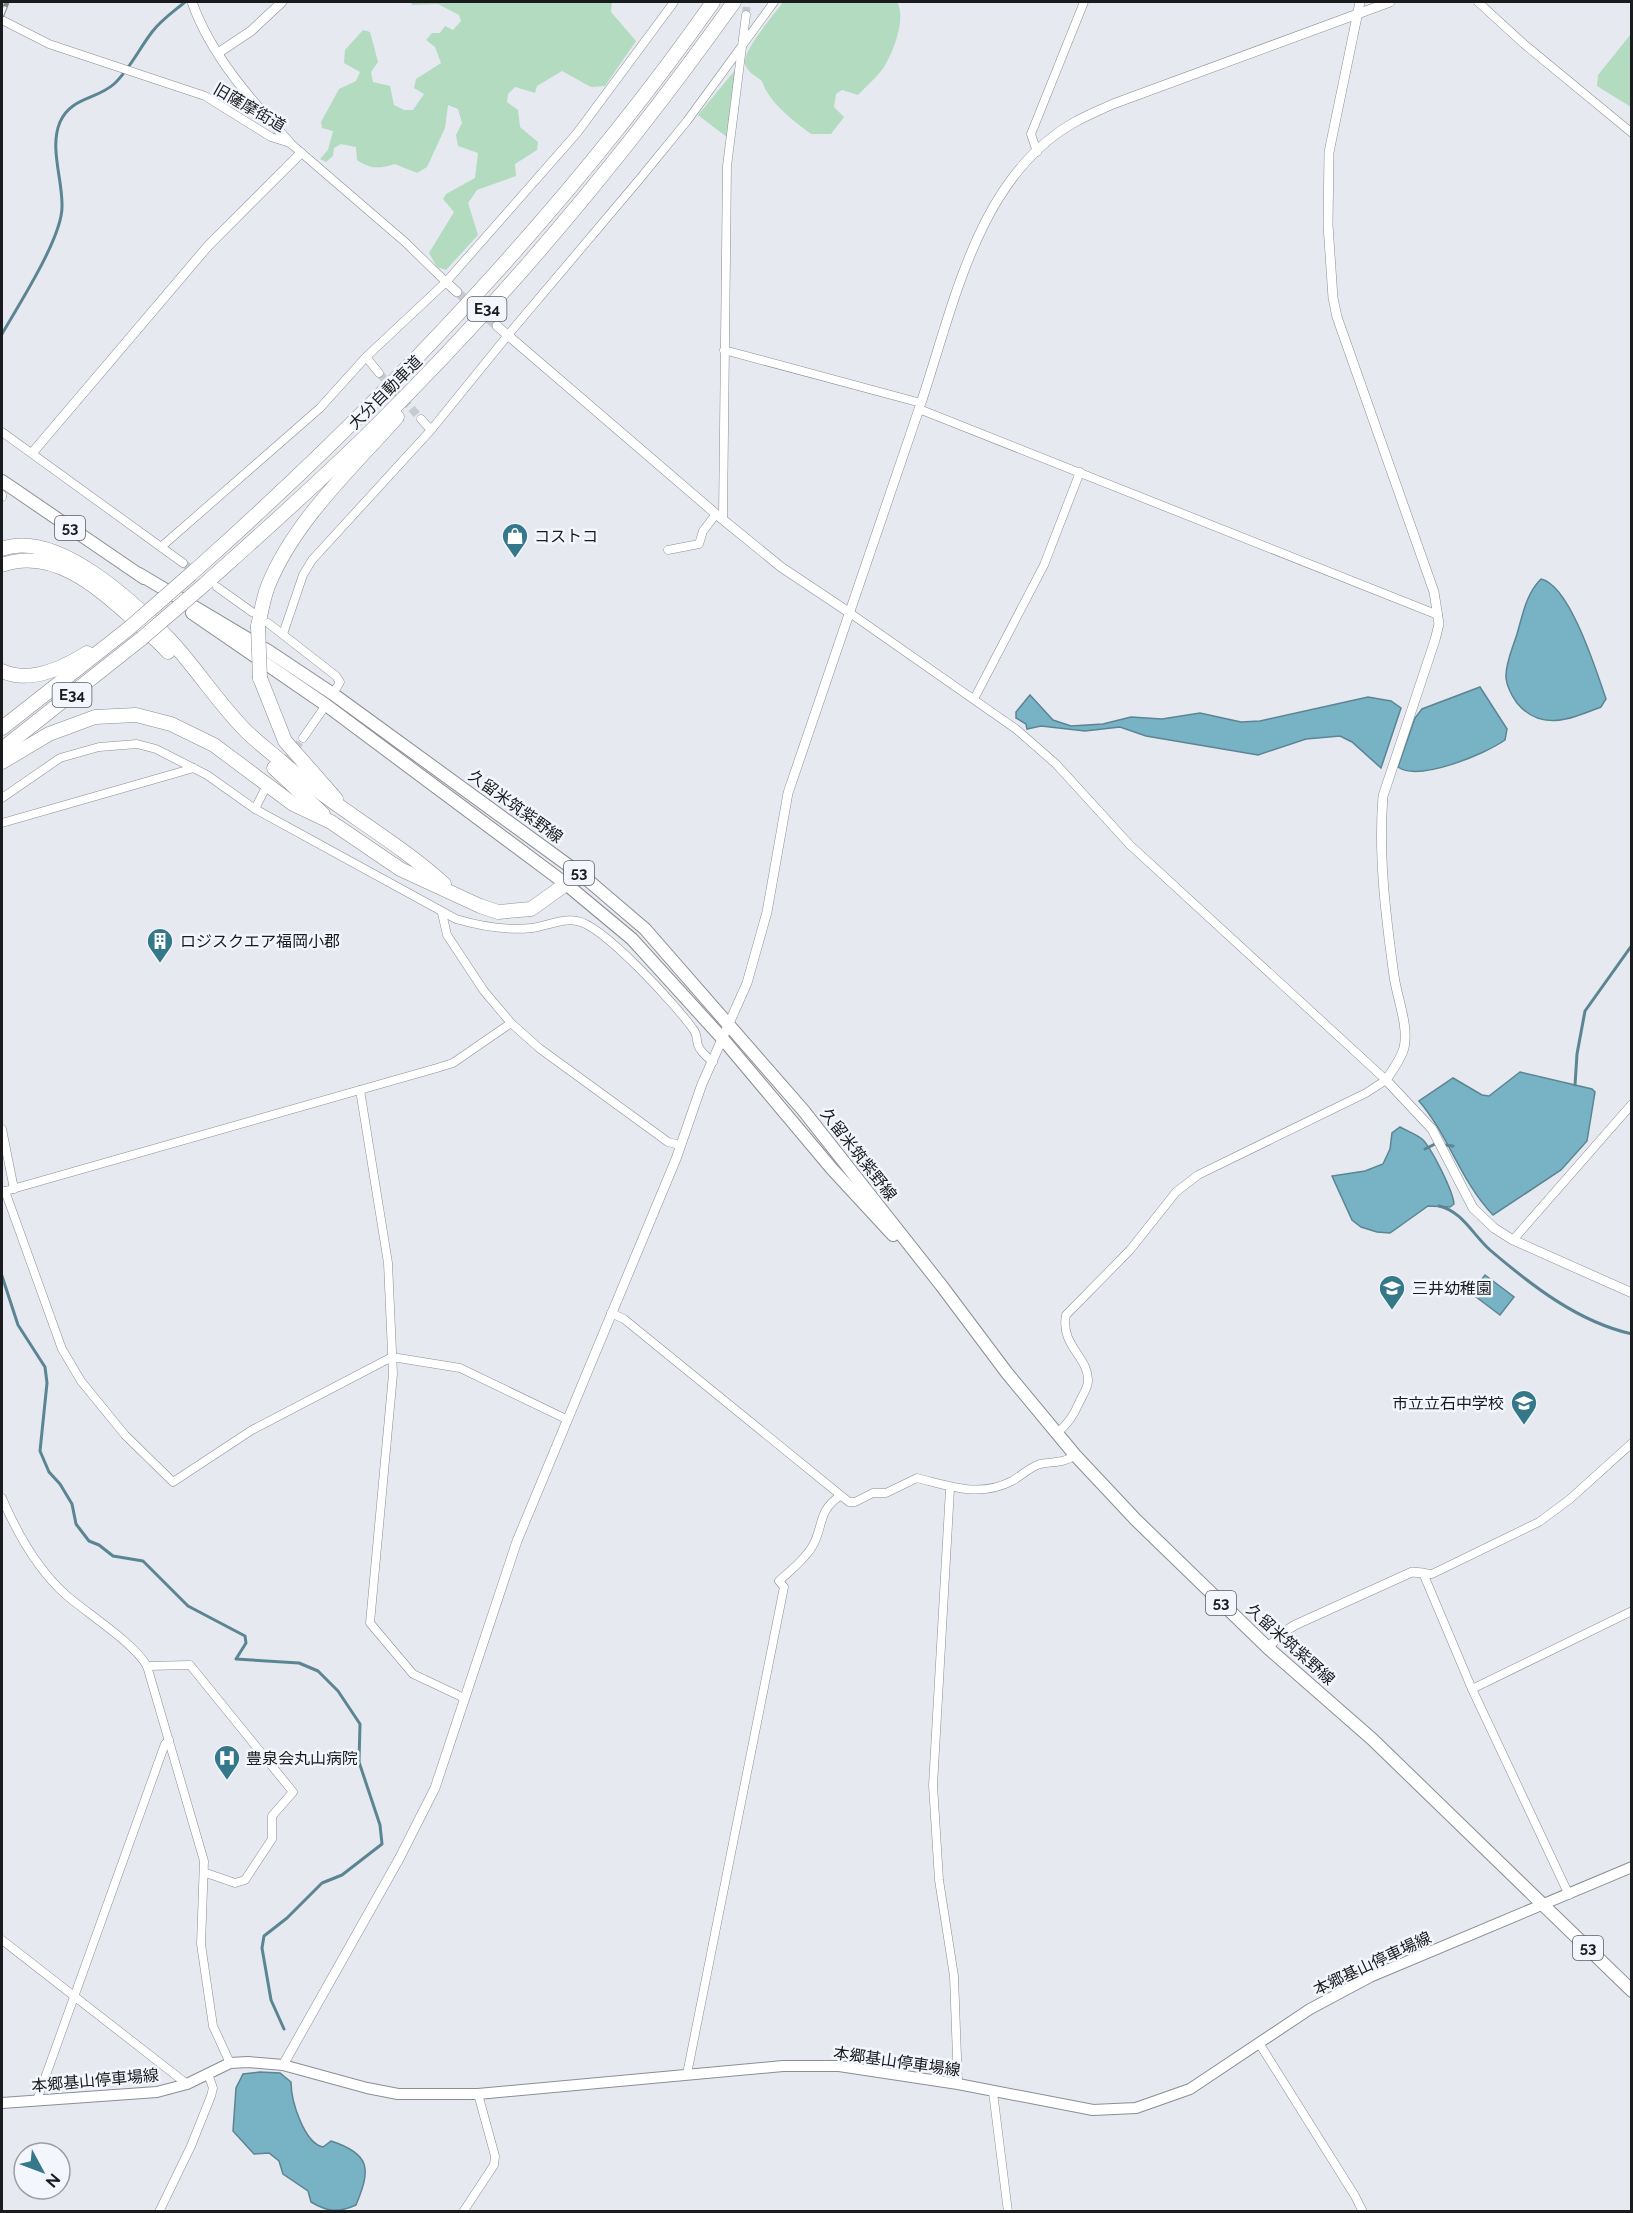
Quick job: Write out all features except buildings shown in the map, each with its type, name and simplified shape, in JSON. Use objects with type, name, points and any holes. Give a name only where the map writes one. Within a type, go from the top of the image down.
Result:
[{"type":"highway","name":"大分自動車道","points":[[2,728],[128,629],[187,568],[303,472],[433,342],[580,174],[713,2]]},
{"type":"highway","name":"大分自動車道","points":[[2,749],[211,586],[378,424],[477,320],[636,133],[734,2]]},
{"type":"highway","points":[[341,806],[285,741],[260,678],[268,586],[300,531],[477,320]]},
{"type":"highway","points":[[2,549],[10,546],[40,548],[73,560],[116,590],[170,640],[246,731],[314,790],[412,855],[453,891]]},
{"type":"highway","points":[[2,565],[33,560],[60,566],[102,591],[164,647],[233,730],[331,822]]},
{"type":"highway","points":[[2,671],[11,675],[41,674],[75,661],[128,629]]},
{"type":"highway","points":[[2,762],[49,734],[95,717],[136,715],[171,724],[214,745],[293,804],[331,822],[400,869],[453,891],[480,906],[498,912],[520,912],[540,903],[566,884],[583,876]]},
{"type":"main road","name":"久留米筑紫野線","points":[[2,481],[326,705],[566,884],[632,939],[722,1038],[832,1168],[930,1271]]},
{"type":"main road","name":"久留米筑紫野線","points":[[139,574],[250,639],[333,694],[583,876],[645,929],[731,1024],[803,1110],[1007,1373],[1075,1455],[1136,1520],[1268,1648],[1372,1738],[1632,1991]]},
{"type":"main road","name":"本郷基山停車場線","points":[[2,2103],[157,2092],[187,2084],[230,2063],[284,2065],[367,2088],[398,2094],[478,2094],[783,2066],[839,2066],[958,2084],[1093,2110],[1136,2108],[1190,2089],[1310,2009],[1370,1977],[1632,1867]]},
{"type":"street","points":[[192,2],[201,24],[218,53],[246,93],[290,143]]},
{"type":"street","points":[[218,53],[251,31],[282,2]]},
{"type":"street","points":[[161,547],[320,408],[366,357],[446,282],[577,133],[674,2]]},
{"type":"street","points":[[283,634],[303,575],[312,560],[431,430],[687,121],[774,2]]},
{"type":"street","points":[[1036,152],[1031,134],[1084,2]]},
{"type":"street","points":[[1057,1433],[1075,1411],[1088,1381],[1086,1372],[1067,1339],[1064,1327],[1066,1316],[1130,1250],[1176,1192],[1198,1175],[1366,1094],[1386,1080],[1404,1050],[1405,1035],[1394,978],[1388,920],[1381,821],[1383,796],[1435,640],[1438,615],[1426,570],[1337,317],[1333,298],[1328,225],[1329,152],[1360,2]]},
{"type":"street","points":[[284,2065],[419,1821],[440,1775],[517,1541],[722,1038],[731,1024],[760,941],[788,793],[984,223],[999,196],[1036,152],[1075,122],[1113,104],[1390,2]]},
{"type":"street","points":[[1478,2],[1524,44],[1632,133]]},
{"type":"street","points":[[668,550],[699,544],[703,531],[719,516],[727,166],[746,15]]},
{"type":"street","name":"旧薩摩街道","points":[[2,20],[49,44],[205,96],[271,137],[290,143],[405,242],[446,282]]},
{"type":"street","points":[[33,452],[208,246],[301,153]]},
{"type":"street","points":[[446,282],[458,292]]},
{"type":"street","points":[[497,326],[782,567],[1016,729],[1056,764],[1130,845],[1386,1080],[1431,1129],[1473,1208],[1494,1228],[1513,1240],[1632,1293]]},
{"type":"street","points":[[724,350],[920,406],[1438,615]]},
{"type":"street","points":[[366,357],[379,373]]},
{"type":"street","points":[[421,419],[431,430]]},
{"type":"street","points":[[2,432],[33,452],[187,568]]},
{"type":"street","points":[[974,699],[1044,565],[1080,472]]},
{"type":"street","points":[[211,586],[252,612]]},
{"type":"street","points":[[263,625],[283,634],[290,642],[336,676],[340,682],[333,694]]},
{"type":"street","points":[[303,738],[326,705]]},
{"type":"street","points":[[2,798],[60,758],[99,747],[137,744],[156,749],[194,768],[255,809],[442,913],[485,927],[530,928],[570,920],[580,921],[618,949],[650,978],[695,1031],[697,1045],[713,1062]]},
{"type":"street","points":[[2,823],[194,768]]},
{"type":"street","points":[[255,809],[264,791]]},
{"type":"street","points":[[442,913],[447,935],[484,991],[511,1023],[539,1048],[668,1142],[680,1145]]},
{"type":"street","points":[[511,1023],[453,1063],[3,1192],[62,1349],[76,1373],[125,1435],[173,1482],[252,1430],[392,1357],[460,1368],[566,1419]]},
{"type":"street","points":[[360,1090],[388,1263],[392,1357],[370,1623],[413,1674],[464,1698]]},
{"type":"street","points":[[1513,1240],[1632,1104]]},
{"type":"street","points":[[2,1129],[14,1189]]},
{"type":"street","points":[[611,1313],[624,1320],[840,1496],[855,1502],[873,1493],[886,1493],[917,1478],[950,1489],[972,1490],[993,1487],[1011,1481],[1039,1464],[1059,1463],[1075,1455]]},
{"type":"street","points":[[1268,1648],[1281,1634],[1295,1625],[1412,1572],[1432,1574],[1539,1522],[1570,1499],[1632,1443]]},
{"type":"street","points":[[950,1489],[933,1785],[939,1880],[954,1976],[958,2084]]},
{"type":"street","points":[[687,2074],[784,1587],[779,1581],[808,1554],[814,1545],[826,1505],[840,1496]]},
{"type":"street","points":[[2,1498],[48,1576],[65,1594],[136,1653],[147,1666],[202,1849],[206,1873],[201,1944],[213,2026],[230,2063]]},
{"type":"street","points":[[1423,1573],[1472,1689],[1569,1895]]},
{"type":"street","points":[[1472,1689],[1632,1611]]},
{"type":"street","points":[[147,1666],[190,1665],[293,1792],[272,1816],[272,1839],[245,1880],[235,1883],[206,1873]]},
{"type":"street","points":[[37,2100],[165,1744],[170,1740]]},
{"type":"street","points":[[2,1940],[187,2084]]},
{"type":"street","points":[[1259,2043],[1363,2211]]},
{"type":"street","points":[[159,2211],[191,2146],[212,2096],[213,2088],[208,2074]]},
{"type":"street","points":[[993,2092],[1008,2211]]},
{"type":"street","points":[[463,2211],[494,2165],[495,2156],[478,2094]]},
{"type":"green space","points":[[409,2],[612,2],[611,12],[636,41],[605,86],[591,87],[562,71],[537,86],[535,93],[515,87],[508,94],[507,102],[518,110],[520,127],[538,142],[537,150],[515,164],[516,176],[477,190],[468,203],[478,235],[446,270],[437,267],[429,253],[454,212],[443,199],[446,194],[475,178],[478,153],[458,146],[456,135],[462,123],[458,109],[448,105],[445,128],[427,167],[417,173],[395,164],[371,167],[357,160],[356,147],[341,144],[334,148],[333,156],[326,162],[320,159],[328,150],[333,131],[322,128],[321,122],[339,89],[356,81],[360,72],[344,63],[345,50],[363,30],[370,32],[378,62],[371,72],[373,82],[390,86],[394,105],[404,110],[413,110],[424,94],[414,88],[416,79],[441,63],[435,47],[426,40],[432,33],[440,33],[445,26],[453,30],[461,21],[459,15],[438,4],[413,5]]},
{"type":"green space","points":[[783,2],[897,2],[900,9],[897,37],[890,57],[881,71],[858,95],[842,90],[836,94],[834,107],[844,117],[831,134],[811,134],[797,123],[776,104],[762,81],[746,67],[746,58],[754,41]]},
{"type":"green space","points":[[1631,34],[1631,107],[1597,86],[1598,75]]},
{"type":"green space","points":[[736,69],[727,137],[698,115]]},
{"type":"water","points":[[1541,579],[1552,585],[1572,613],[1589,651],[1606,699],[1601,707],[1567,719],[1546,720],[1536,718],[1526,712],[1513,697],[1506,678],[1508,661],[1526,605]]},
{"type":"water","points":[[1480,687],[1507,729],[1505,740],[1468,759],[1436,769],[1408,771],[1398,767],[1415,718],[1422,709]]},
{"type":"water","points":[[1030,695],[1053,720],[1071,726],[1103,724],[1131,717],[1162,719],[1200,713],[1241,722],[1260,721],[1368,697],[1391,701],[1401,708],[1381,768],[1352,742],[1340,736],[1306,739],[1258,755],[1146,736],[1120,727],[1085,731],[1041,726],[1027,729],[1026,724],[1016,718],[1016,712]]},
{"type":"water","points":[[1520,1072],[1592,1089],[1595,1092],[1587,1141],[1561,1170],[1493,1215],[1472,1188],[1439,1129],[1419,1101],[1453,1078],[1482,1095],[1489,1096]]},
{"type":"water","points":[[1400,1127],[1420,1137],[1426,1144],[1446,1180],[1454,1204],[1450,1207],[1428,1206],[1390,1233],[1377,1232],[1361,1227],[1352,1220],[1332,1176],[1365,1171],[1383,1164],[1390,1149],[1392,1133]]},
{"type":"water","points":[[1485,1275],[1514,1297],[1500,1315],[1471,1293]]},
{"type":"water","points":[[280,2073],[291,2082],[293,2100],[300,2120],[316,2144],[323,2147],[331,2141],[354,2151],[360,2157],[365,2172],[356,2205],[333,2210],[311,2202],[308,2191],[283,2174],[279,2161],[269,2153],[254,2154],[233,2131],[236,2088],[243,2074]]},
{"type":"waterway","points":[[2,334],[38,272],[60,220],[62,197],[56,153],[60,122],[77,103],[114,84],[156,28],[185,2]]},
{"type":"waterway","points":[[1575,1085],[1577,1054],[1585,1011],[1632,945]]},
{"type":"waterway","points":[[1425,1149],[1435,1144],[1453,1146]]},
{"type":"waterway","points":[[1439,1206],[1461,1218],[1490,1250],[1556,1301],[1593,1321],[1632,1334]]},
{"type":"waterway","points":[[2,1276],[18,1325],[45,1367],[47,1383],[40,1451],[49,1472],[60,1484],[72,1504],[76,1524],[89,1541],[99,1545],[113,1556],[143,1561],[188,1606],[245,1636],[246,1643],[236,1659],[299,1663],[318,1671],[338,1691],[360,1724],[359,1762],[380,1825],[382,1844],[342,1875],[322,1883],[287,1918],[264,1936],[262,1948],[271,2000],[284,2029]]},
{"type":"tunnel","points":[[746,15],[747,2]]},
{"type":"tunnel","points":[[457,292],[497,326]]},
{"type":"tunnel","points":[[379,373],[421,419]]},
{"type":"tunnel","points":[[183,563],[211,583]]},
{"type":"tunnel","points":[[266,787],[303,738]]},
{"type":"railway","points":[[2,15],[7,2]]},
{"type":"place","name":"コストコ","points":[[515,559]]},
{"type":"place","name":"ロジスクエア福岡小郡","points":[[160,964]]},
{"type":"place","name":"三井幼稚園","points":[[1392,1311]]},
{"type":"place","name":"市立立石中学校","points":[[1524,1426]]},
{"type":"place","name":"豊泉会丸山病院","points":[[227,1781]]}]
